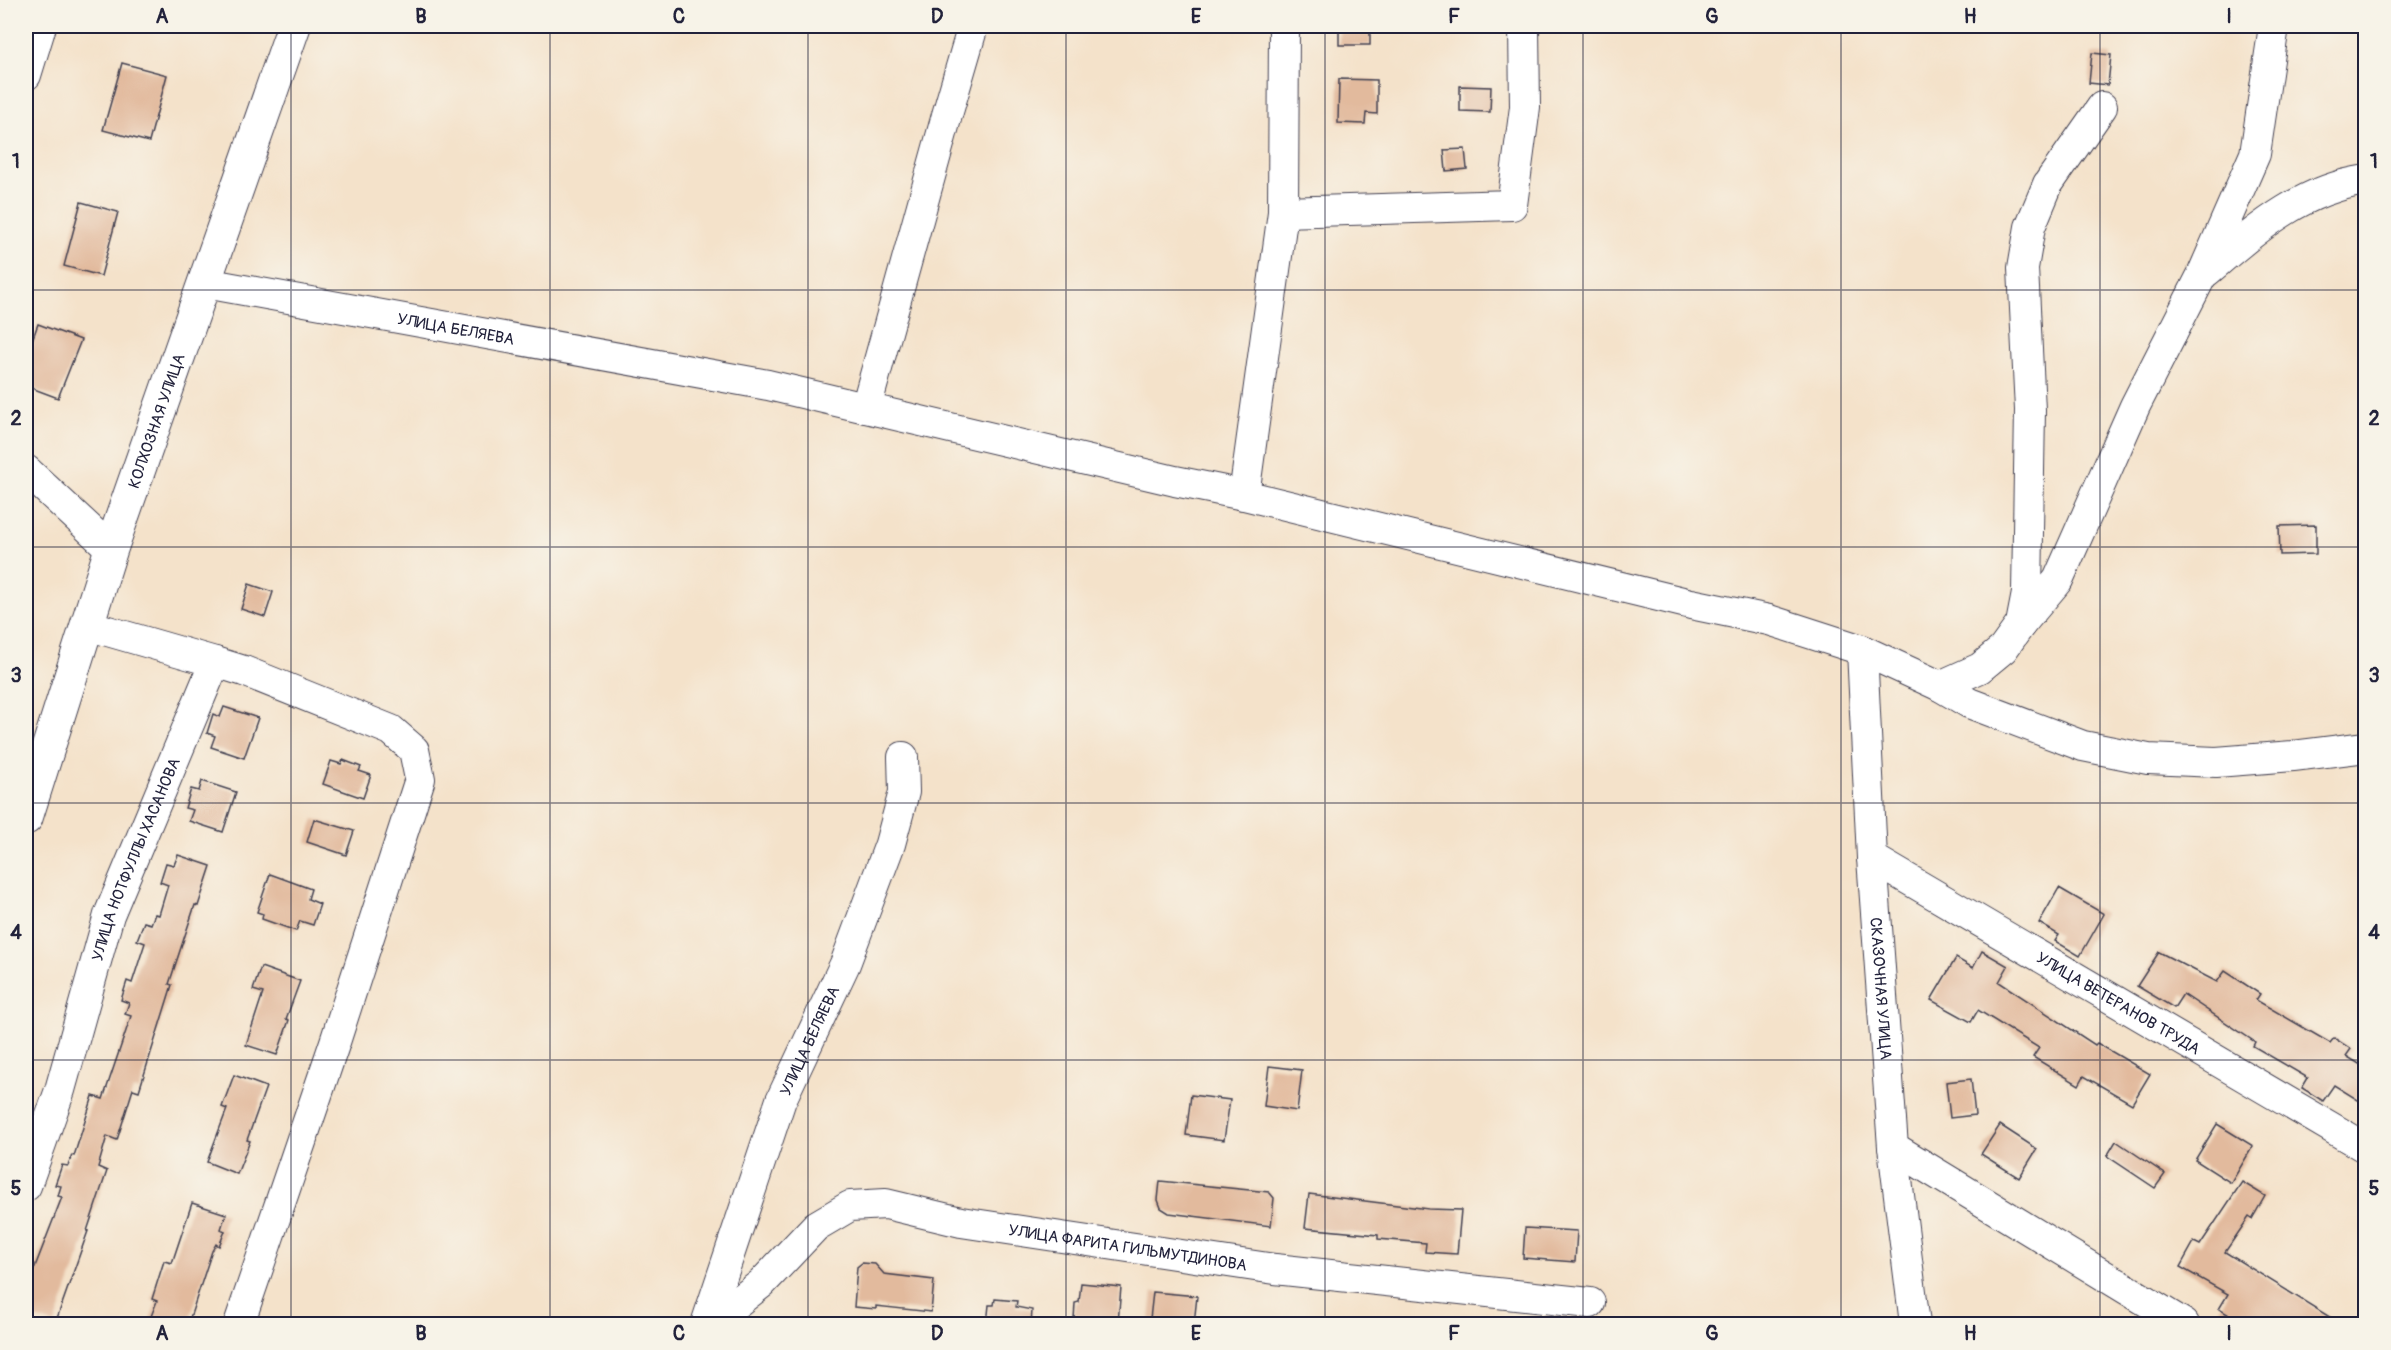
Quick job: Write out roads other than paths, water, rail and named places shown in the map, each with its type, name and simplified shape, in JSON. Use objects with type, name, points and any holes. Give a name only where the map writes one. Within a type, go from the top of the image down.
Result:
[{"type":"main road","name":"КОЛХОЗНАЯ УЛИЦА","points":[[26,818],[111,549],[294,26]]},
{"type":"street","points":[[26,75],[41,26]]},
{"type":"street","points":[[867,408],[973,26]]},
{"type":"street","points":[[1244,495],[1282,212],[1284,26]]},
{"type":"street","points":[[1282,212],[1512,205],[1525,107],[1524,26]]},
{"type":"street","points":[[1940,686],[1980,668],[2003,649],[2058,580],[2134,406],[2202,275],[2255,154],[2274,26]]},
{"type":"street","points":[[2021,624],[2027,593],[2030,410],[2024,268],[2030,227],[2048,184],[2102,107]]},
{"type":"street","points":[[2202,275],[2291,205],[2347,183],[2366,180]]},
{"type":"street","name":"УЛИЦА БЕЛЯЕВА","points":[[205,283],[768,385],[1175,481],[1244,495],[1644,593],[1769,620],[1862,650],[1940,686],[1968,704],[2083,746],[2148,759],[2216,762],[2366,747]]},
{"type":"street","points":[[26,470],[111,549]]},
{"type":"street","points":[[87,625],[244,670],[391,730],[414,750],[420,779],[331,1053],[239,1324]]},
{"type":"street","name":"СКАЗОЧНАЯ УЛИЦА","points":[[1862,650],[1872,858],[1893,1147],[1915,1324]]},
{"type":"street","name":"УЛИЦА НОТФУЛЛЫ ХАСАНОВА","points":[[26,1186],[60,1090],[109,915],[215,662]]},
{"type":"street","name":"УЛИЦА БЕЛЯЕВА","points":[[708,1324],[781,1100],[844,964],[890,844],[904,792],[903,757]]},
{"type":"street","name":"УЛИЦА ВЕТЕРАНОВ ТРУДА","points":[[1872,858],[2366,1148]]},
{"type":"street","points":[[1893,1147],[2174,1322]]},
{"type":"street","name":"УЛИЦА ФАРИТА ГИЛЬМУТДИНОВА","points":[[708,1324],[762,1283],[816,1226],[849,1206],[886,1204],[961,1222],[1252,1266],[1590,1303]]}]
